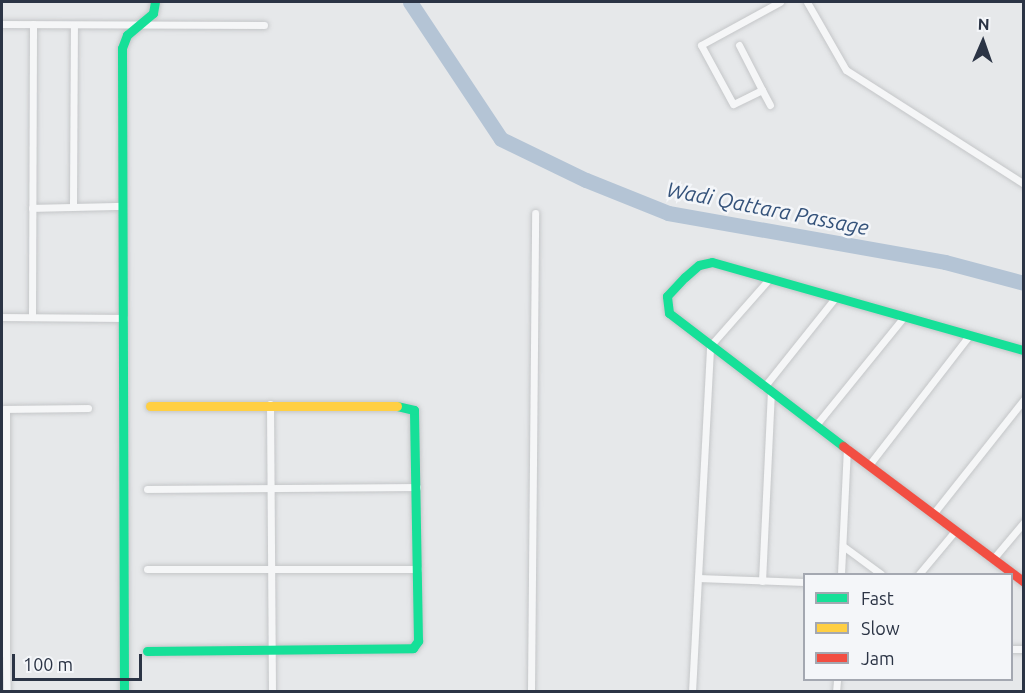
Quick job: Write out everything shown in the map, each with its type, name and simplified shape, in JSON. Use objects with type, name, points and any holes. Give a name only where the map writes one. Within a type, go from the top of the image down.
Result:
[{"type":"street","points":[[124,692],[122,48],[127,35],[141,26],[153,13],[155,2]]},
{"type":"street","points":[[762,90],[733,104],[701,45],[780,2]]},
{"type":"street","points":[[807,2],[846,70],[1023,184]]},
{"type":"street","points":[[2,24],[264,25]]},
{"type":"street","points":[[32,318],[33,24]]},
{"type":"street","points":[[73,207],[74,25]]},
{"type":"street","points":[[739,45],[770,105]]},
{"type":"street","points":[[32,208],[123,206]]},
{"type":"street","points":[[531,692],[535,213]]},
{"type":"street","points":[[1011,573],[710,346],[669,313],[665,304],[667,296],[699,265],[712,262],[968,337],[1023,350]]},
{"type":"street","points":[[693,692],[710,346],[769,279]]},
{"type":"street","points":[[762,581],[767,389],[835,298]]},
{"type":"street","points":[[2,317],[124,318]]},
{"type":"street","points":[[816,425],[903,318]]},
{"type":"street","points":[[869,465],[968,337]]},
{"type":"street","points":[[933,514],[1023,399]]},
{"type":"street","points":[[147,651],[418,647],[416,415],[410,407],[270,404],[150,406]]},
{"type":"street","points":[[270,404],[272,692]]},
{"type":"street","points":[[7,692],[4,653],[4,409],[88,408]]},
{"type":"street","points":[[841,573],[847,448]]},
{"type":"street","points":[[147,489],[417,487]]},
{"type":"street","points":[[993,559],[1023,522]]},
{"type":"street","points":[[920,573],[956,531]]},
{"type":"street","points":[[843,546],[880,573]]},
{"type":"street","points":[[147,569],[418,569]]},
{"type":"street","points":[[698,578],[803,582]]},
{"type":"waterway","name":"Wadi Qattara Passage","points":[[410,2],[501,139],[586,180],[668,213],[945,262],[1024,283]]},
{"type":"traffic: fast","points":[[124,692],[122,48],[127,35],[153,13],[155,2]]},
{"type":"traffic: fast","points":[[843,446],[669,313],[667,296],[685,277],[699,265],[712,262],[1024,350]]},
{"type":"traffic: fast","points":[[147,651],[413,648],[418,641],[414,410],[397,406]]},
{"type":"traffic: slow","points":[[150,406],[397,406]]},
{"type":"traffic: jam","points":[[843,446],[1012,573]]},
{"type":"traffic: jam","points":[[1013,574],[1024,582]]}]
